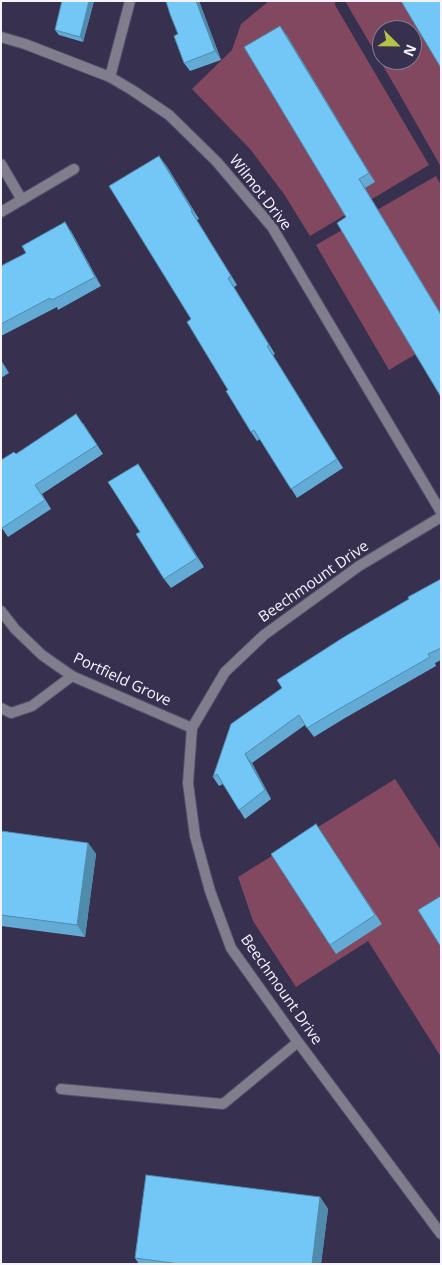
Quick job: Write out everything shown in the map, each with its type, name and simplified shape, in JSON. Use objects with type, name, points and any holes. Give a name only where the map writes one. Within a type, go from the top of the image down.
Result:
[{"type":"street","points":[[110,77],[130,1]]},
{"type":"street","name":"Wilmot Drive","points":[[1,38],[25,44],[110,77],[169,115],[217,162],[272,227],[441,512]]},
{"type":"street","points":[[1,164],[22,200]]},
{"type":"street","points":[[1,212],[74,169]]},
{"type":"street","name":"Beechmount Drive","points":[[441,517],[359,566],[264,635],[225,672],[192,728],[188,783],[195,836],[210,891],[231,948],[298,1042],[441,1234]]},
{"type":"street","name":"Portfield Grove","points":[[1,611],[15,629],[42,655],[72,676],[192,728]]},
{"type":"street","points":[[1,708],[11,713],[32,706],[72,676]]},
{"type":"street","points":[[61,1089],[223,1104],[298,1042]]},
{"type":"shaded area","points":[[269,1],[335,1],[335,5],[372,70],[429,165],[310,236],[284,194],[250,149],[192,89],[232,50],[241,24]]},
{"type":"shaded area","points":[[345,1],[402,1],[414,20],[372,20],[372,47]]},
{"type":"shaded area","points":[[422,33],[441,63],[441,167],[385,70],[422,70]]},
{"type":"shaded area","points":[[436,176],[441,185],[441,339],[389,370],[316,245]]},
{"type":"shaded area","points":[[395,779],[441,850],[441,1057],[368,941],[296,987],[253,921],[238,877]]},
{"type":"building","points":[[62,1],[89,1],[80,37],[55,30]]},
{"type":"building","points":[[166,1],[196,1],[215,51],[184,63],[174,36],[178,34]]},
{"type":"building","points":[[401,1],[441,1],[441,68],[422,36],[422,20],[412,20]]},
{"type":"building","points":[[280,26],[369,173],[359,179],[441,315],[441,397],[337,223],[346,217],[244,47]]},
{"type":"building","points":[[159,156],[231,276],[228,278],[269,345],[267,346],[337,459],[291,489],[254,430],[251,432],[226,391],[228,390],[187,322],[191,319],[109,186]]},
{"type":"building","points":[[65,222],[95,277],[1,324],[1,266],[26,253],[22,246]]},
{"type":"building","points":[[76,414],[97,445],[35,485],[45,500],[2,528],[1,460],[14,452],[16,454]]},
{"type":"building","points":[[138,464],[197,558],[164,579],[136,534],[140,532],[108,482]]},
{"type":"building","points":[[441,579],[441,648],[428,654],[430,657],[307,728],[299,715],[245,754],[265,790],[239,810],[217,774],[213,777],[231,724],[282,688],[277,680],[344,637],[409,599],[408,597]]},
{"type":"building","points":[[316,824],[375,915],[330,945],[271,854]]},
{"type":"building","points":[[1,831],[88,843],[77,925],[1,915]]},
{"type":"building","points":[[441,896],[441,947],[418,910]]},
{"type":"building","points":[[146,1175],[320,1197],[312,1264],[180,1264],[135,1258]]}]
